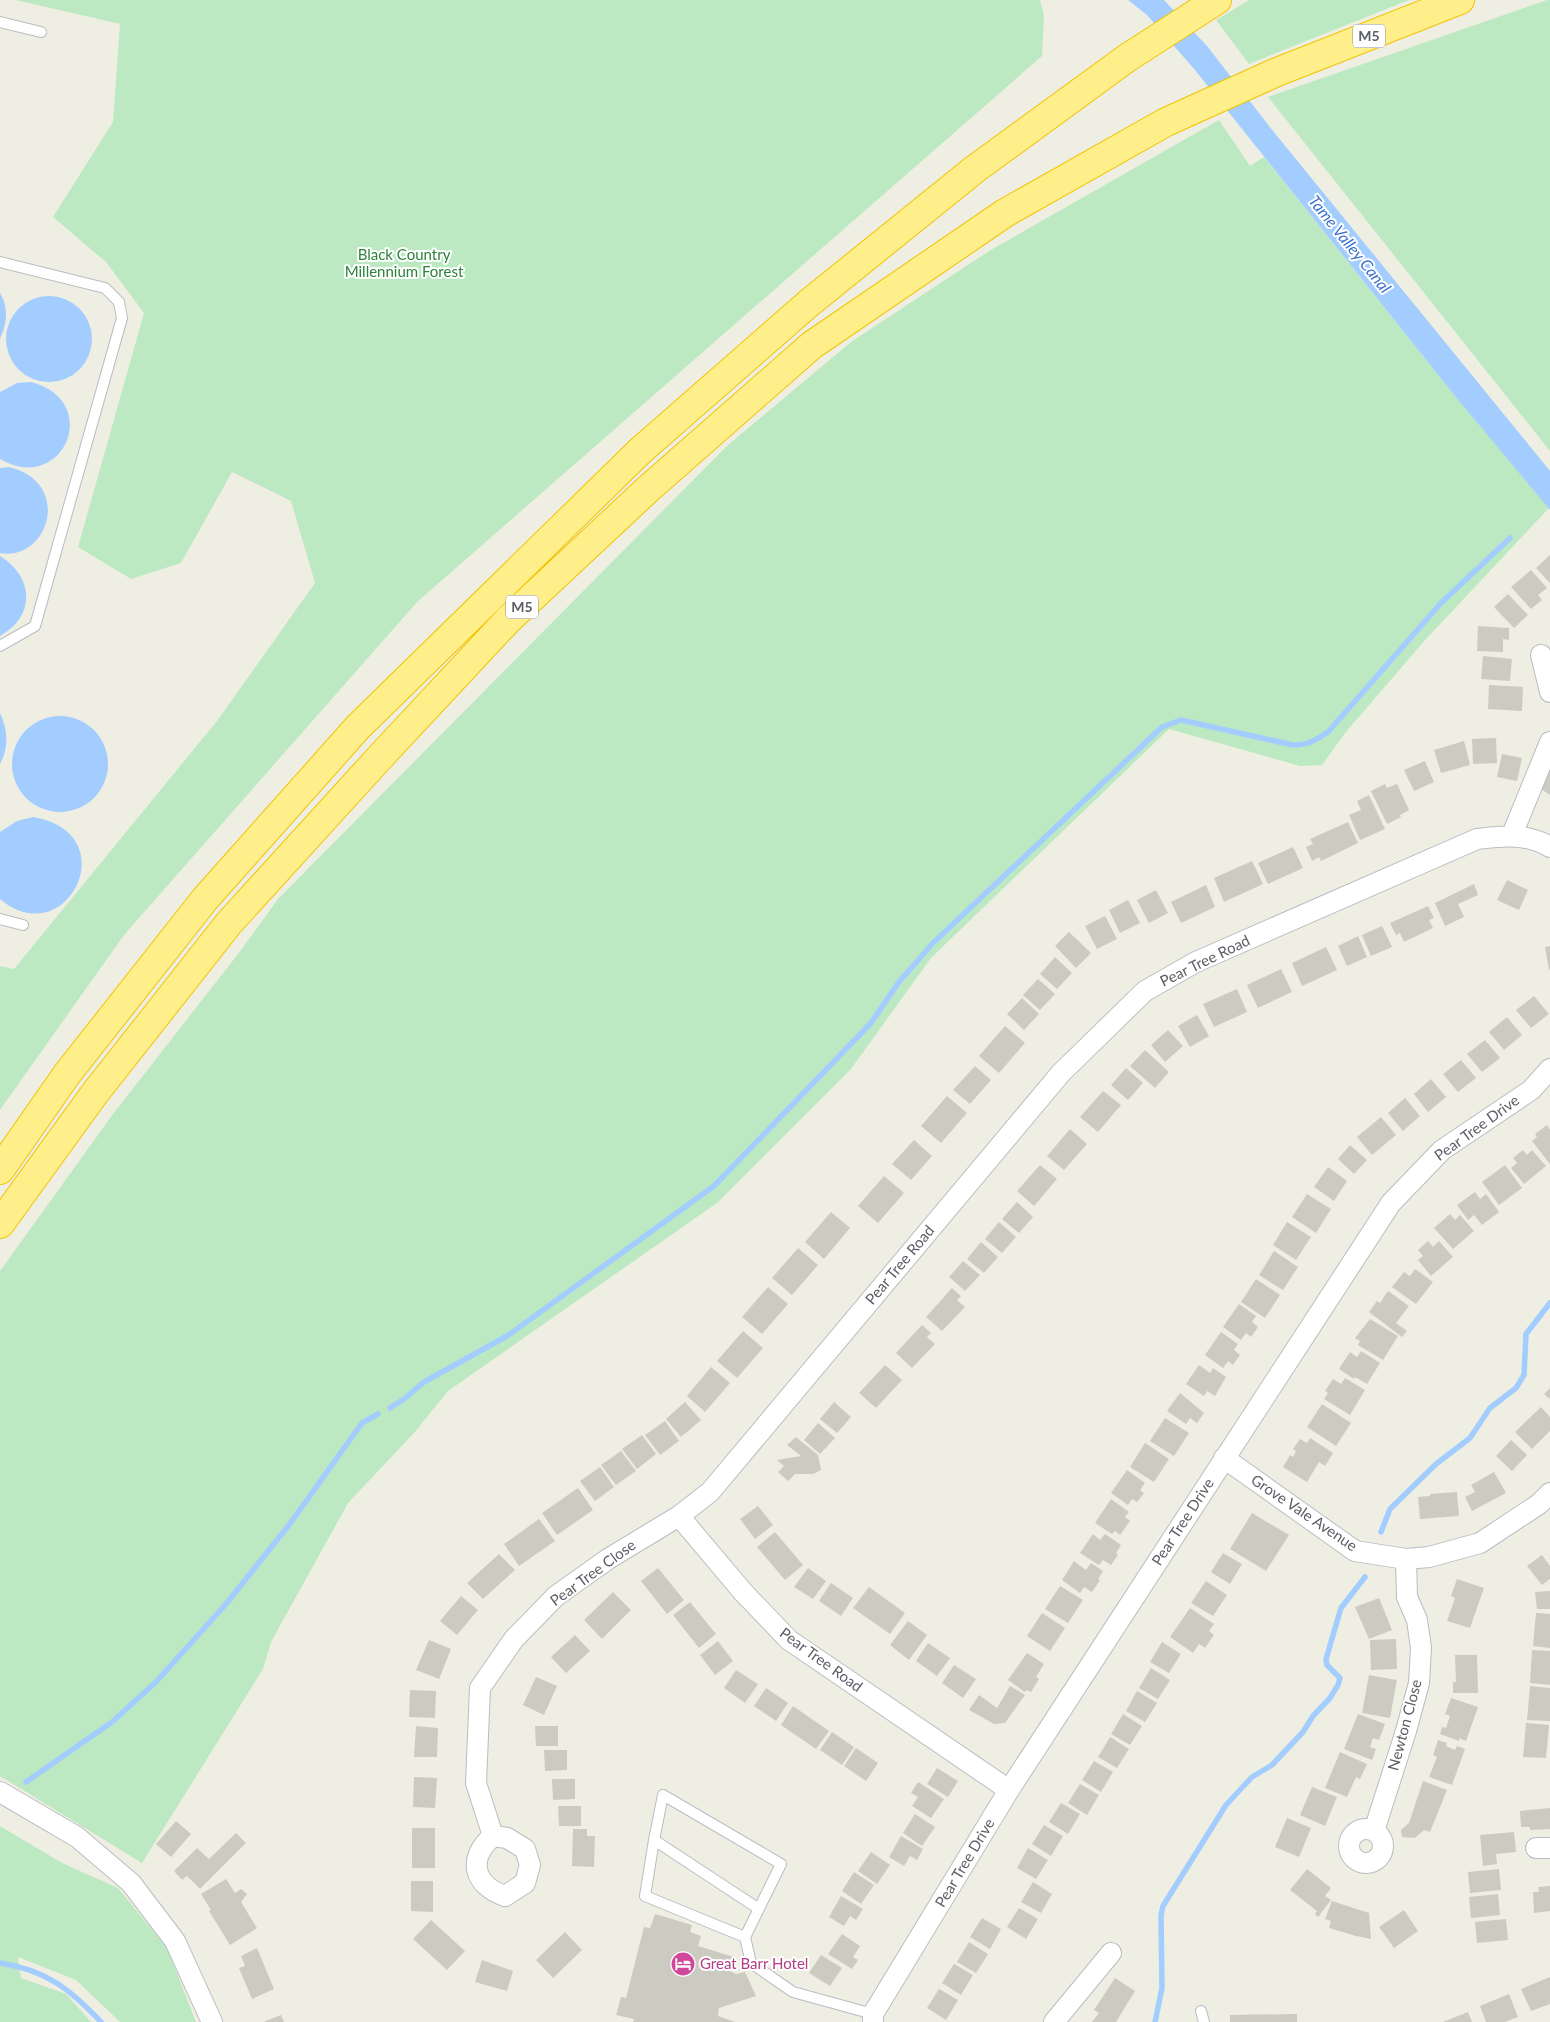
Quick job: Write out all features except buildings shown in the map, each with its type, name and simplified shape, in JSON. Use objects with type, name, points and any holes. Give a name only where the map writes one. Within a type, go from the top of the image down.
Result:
[{"type":"highway","name":"M5","points":[[0,1170],[67,1074],[205,899],[358,727],[484,601],[640,450],[809,303],[975,169],[1128,58],[1217,0]]},
{"type":"highway","name":"M5","points":[[0,1224],[95,1093],[229,923],[381,756],[508,620],[648,489],[812,346],[1004,213],[1166,122],[1277,72],[1460,0]]},
{"type":"street","points":[[1541,655],[1550,692]]},
{"type":"street","points":[[1550,742],[1512,835],[1540,841],[1550,847]]},
{"type":"street","name":"Pear Tree Road","points":[[1008,1790],[788,1640],[743,1592],[679,1516],[710,1492],[1060,1073],[1145,991],[1196,962],[1477,839],[1512,835]]},
{"type":"street","name":"Pear Tree Drive","points":[[873,2018],[1008,1790],[1390,1203],[1442,1150],[1530,1090],[1550,1069]]},
{"type":"street","name":"Grove Vale Avenue","points":[[1224,1458],[1355,1551],[1406,1559],[1429,1557],[1480,1543],[1546,1505]]},
{"type":"street","name":"Pear Tree Close","points":[[493,1836],[476,1783],[480,1688],[514,1639],[556,1596],[608,1559],[679,1516]]},
{"type":"street","name":"Newton Close","points":[[1374,1831],[1406,1731],[1419,1683],[1421,1648],[1417,1620],[1407,1597],[1406,1559]]},
{"type":"street","points":[[0,1792],[77,1837],[131,1883],[175,1941],[212,2022]]},
{"type":"street","points":[[1054,2022],[1111,1953]]},
{"type":"lane","points":[[0,22],[41,32]]},
{"type":"lane","points":[[0,262],[105,288],[119,302],[122,318],[36,626],[0,646]]},
{"type":"lane","points":[[0,919],[23,925]]},
{"type":"lane","points":[[745,1937],[645,1896],[662,1795],[781,1864],[745,1937],[751,1963],[793,1992],[873,2018]]},
{"type":"lane","points":[[654,1840],[759,1909]]},
{"type":"lane","points":[[1201,2011],[1204,2022]]},
{"type":"green space","name":"Black Country Millennium Forest","points":[[16,0],[1040,0],[1044,15],[1042,56],[418,601],[124,935],[0,1110],[0,966],[14,969],[217,721],[315,583],[291,501],[232,472],[181,563],[131,579],[78,547],[144,313],[106,262],[53,217],[113,122],[120,24]]},
{"type":"green space","points":[[1249,0],[1409,0],[1249,64],[1216,20]]},
{"type":"green space","points":[[1550,0],[1550,451],[1268,97]]},
{"type":"green space","points":[[1219,120],[1250,166],[1264,157],[1459,401],[1549,508],[1426,639],[1345,733],[1322,765],[1300,766],[1169,729],[931,958],[851,1069],[717,1203],[448,1391],[414,1433],[348,1503],[271,1642],[263,1669],[142,1863],[0,1776],[0,1271],[113,1114],[238,954],[278,899],[728,445],[851,342],[989,251]]},
{"type":"green space","points":[[0,1826],[62,1863],[118,1888],[167,1948],[196,2022],[120,2022],[76,1980],[18,1957],[21,1978],[66,1994],[91,2022],[0,2022]]},
{"type":"water","name":"Tame Valley Canal","points":[[1128,0],[1164,0],[1207,46],[1273,131],[1550,471],[1550,510],[1459,401],[1195,70],[1147,15]]},
{"type":"water","points":[[0,293],[5,304],[6,316],[0,339]]},
{"type":"water","points":[[49,296],[65,299],[73,303],[85,315],[89,323],[92,339],[89,355],[85,363],[73,375],[65,379],[49,382],[33,379],[25,375],[13,363],[9,355],[6,339],[9,323],[13,315],[25,303],[33,299]]},
{"type":"water","points":[[31,382],[53,392],[66,407],[70,424],[66,442],[57,456],[42,465],[22,467],[0,459],[0,392],[17,383]]},
{"type":"water","points":[[9,467],[29,476],[42,488],[47,504],[47,519],[41,534],[31,546],[17,553],[0,553],[0,468]]},
{"type":"water","points":[[0,556],[19,575],[24,585],[26,596],[25,607],[20,618],[12,628],[0,636]]},
{"type":"water","points":[[0,713],[5,726],[6,745],[0,764]]},
{"type":"water","points":[[60,716],[78,720],[94,730],[104,746],[108,764],[104,782],[94,798],[78,808],[60,812],[42,808],[26,798],[16,782],[12,764],[16,746],[26,730],[42,720]]},
{"type":"water","points":[[33,817],[62,827],[77,844],[82,865],[77,885],[64,902],[46,912],[24,912],[0,899],[0,832],[17,821]]},
{"type":"waterway","points":[[390,1408],[424,1382],[507,1336],[714,1186],[871,1023],[899,982],[933,943],[1162,727],[1181,720],[1293,745],[1316,740],[1328,732],[1441,603],[1510,538]]},
{"type":"waterway","points":[[1381,1532],[1390,1509],[1436,1464],[1470,1438],[1490,1408],[1516,1388],[1524,1375],[1526,1334],[1550,1303]]},
{"type":"waterway","points":[[26,1782],[112,1722],[156,1682],[226,1604],[289,1525],[362,1423],[378,1414]]},
{"type":"waterway","points":[[1155,2022],[1162,1988],[1161,1915],[1163,1906],[1226,1805],[1252,1777],[1272,1765],[1303,1732],[1313,1716],[1330,1698],[1338,1685],[1340,1678],[1327,1665],[1326,1659],[1341,1608],[1365,1577]]},
{"type":"waterway","points":[[0,1963],[31,1971],[56,1983],[79,2000],[101,2022]]},
{"type":"place","name":"Great Barr Hotel","points":[[683,1964]]}]
